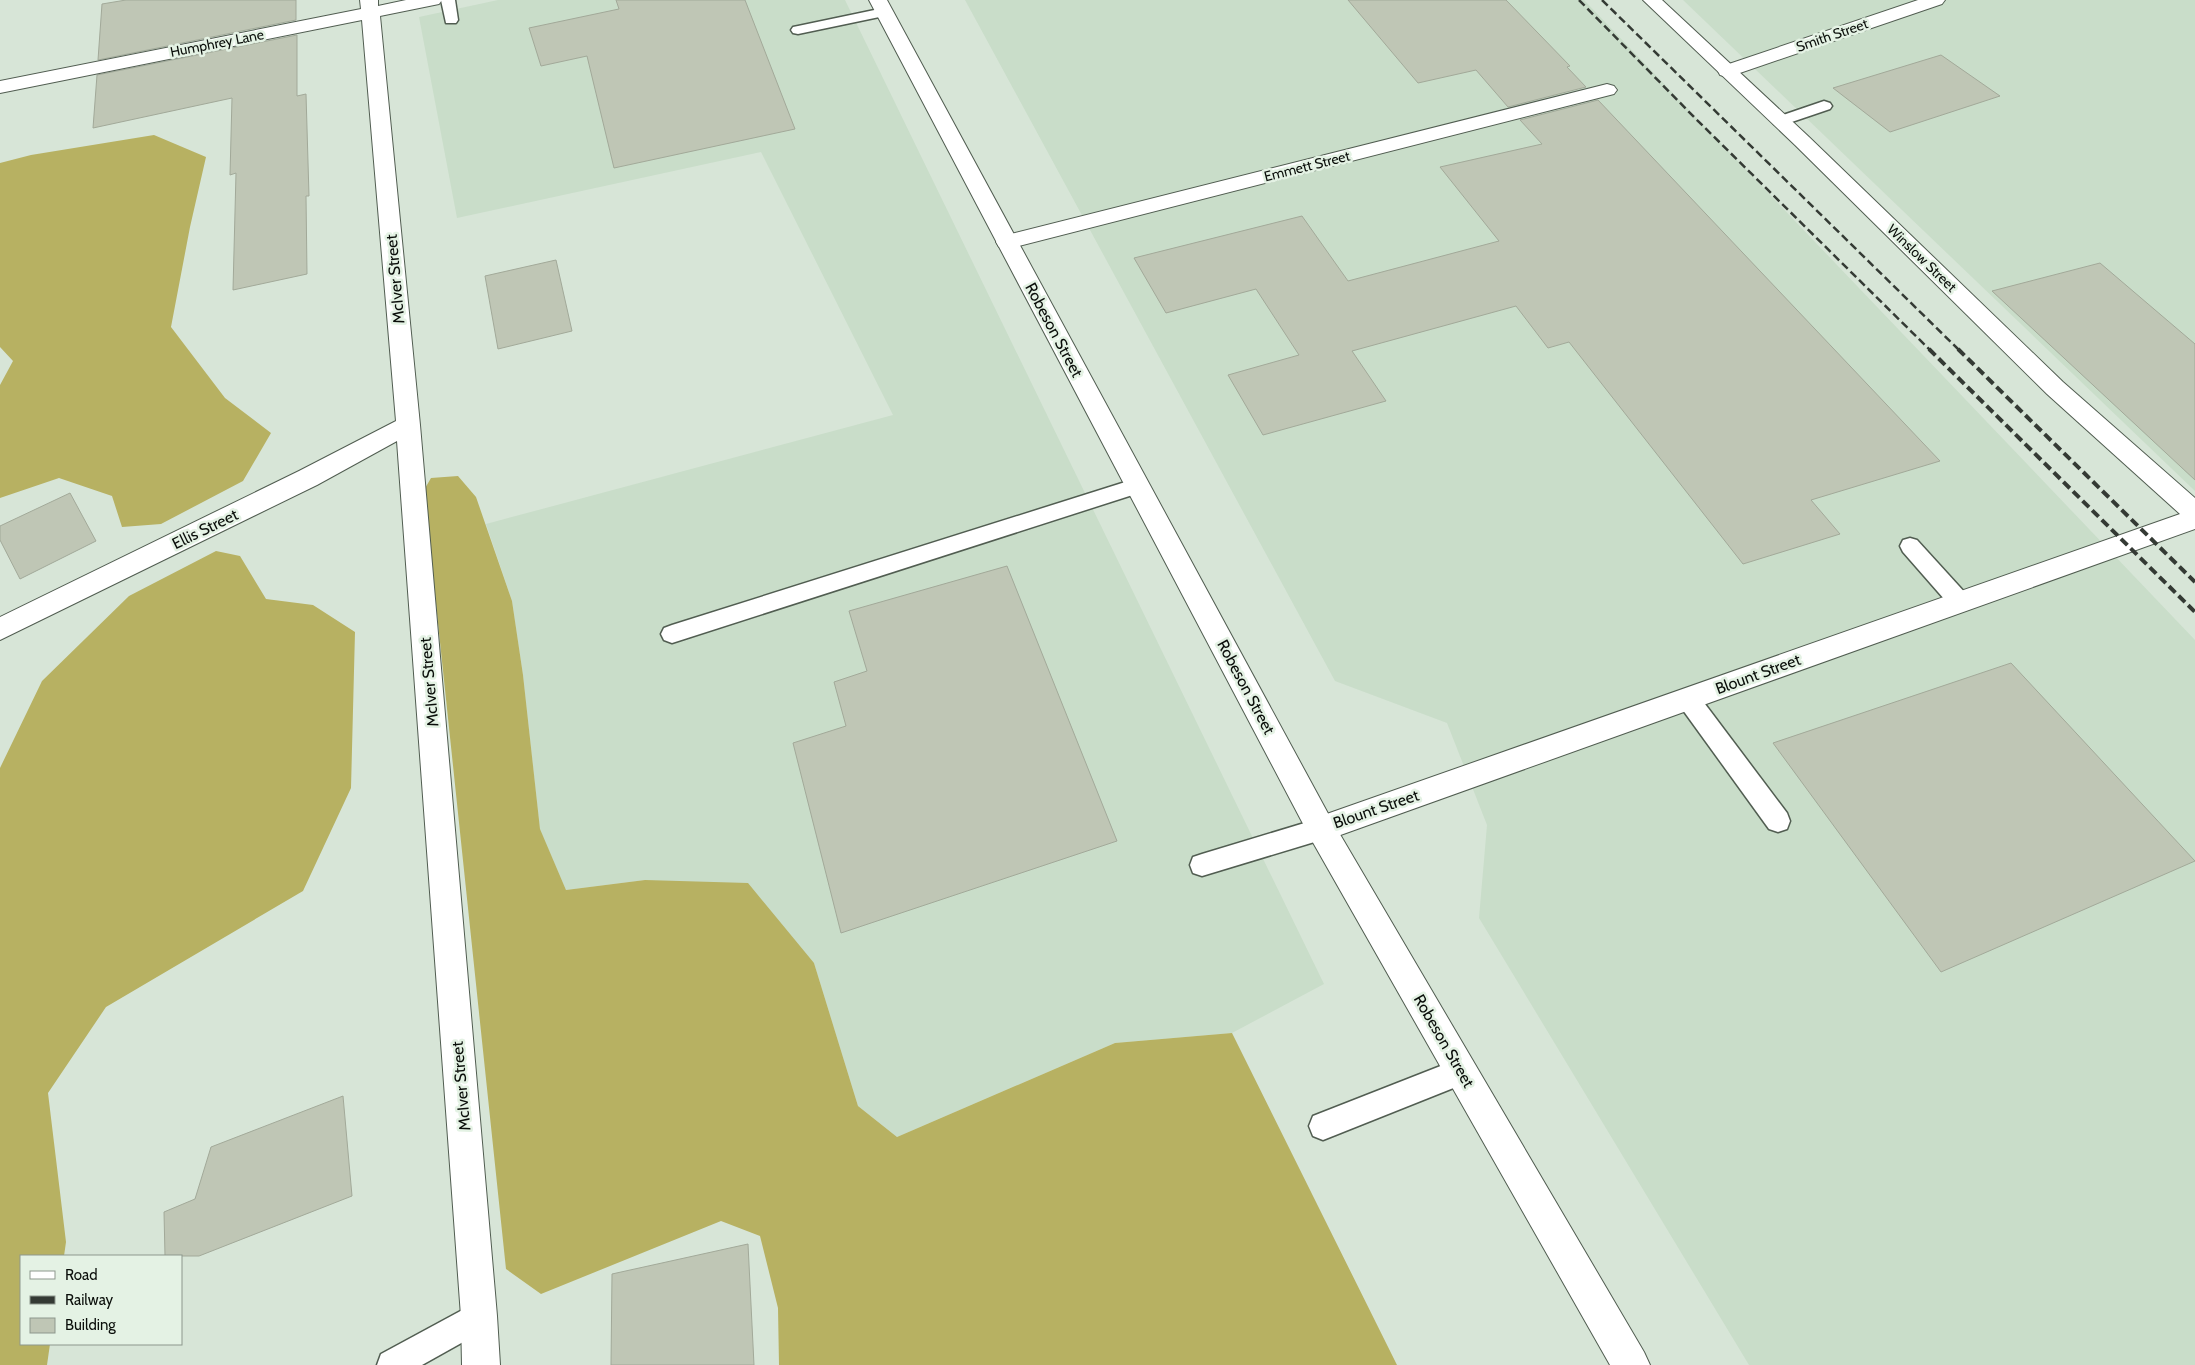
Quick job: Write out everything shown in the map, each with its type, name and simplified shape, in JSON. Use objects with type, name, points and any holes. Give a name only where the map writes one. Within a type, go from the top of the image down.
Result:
[{"type":"street","name":"Humphrey Lane","points":[[0,87],[369,6],[434,0]]},
{"type":"street","name":"Winslow Street","points":[[1652,0],[1780,121],[2055,388],[2195,513]]},
{"type":"street","name":"Smith Street","points":[[1727,71],[1936,0]]},
{"type":"street","name":"McIver Street","points":[[369,6],[408,425],[479,1316],[481,1365]]},
{"type":"street","name":"Robeson Street","points":[[881,6],[1321,829],[1631,1365]]},
{"type":"street","name":"Emmett Street","points":[[1007,242],[1607,90]]},
{"type":"street","name":"Ellis Street","points":[[0,629],[308,478],[408,425]]},
{"type":"street","name":"Blount Street","points":[[1321,829],[2195,519]]},
{"type":"lane","points":[[448,0],[451,20]]},
{"type":"lane","points":[[798,30],[881,6]]},
{"type":"lane","points":[[1780,121],[1824,106]]},
{"type":"lane","points":[[672,634],[1138,486]]},
{"type":"lane","points":[[1910,546],[1960,602]]},
{"type":"lane","points":[[1688,699],[1778,821]]},
{"type":"lane","points":[[1202,865],[1321,829]]},
{"type":"lane","points":[[1323,1126],[1461,1071]]},
{"type":"lane","points":[[392,1365],[479,1316]]},
{"type":"shaded area","points":[[498,0],[845,0],[1324,984],[1232,1033],[1115,1043],[897,1137],[858,1106],[814,963],[645,880],[566,890],[540,830],[523,675],[512,601],[486,524],[893,415],[761,152],[457,218],[419,17]]},
{"type":"shaded area","points":[[965,0],[1584,0],[2195,640],[2195,1365],[1749,1365],[1479,918],[1487,825],[1447,723],[1335,681]]},
{"type":"shaded area","points":[[1683,0],[2195,0],[2195,491]]},
{"type":"shaded area","points":[[154,135],[206,157],[190,227],[171,327],[225,398],[271,433],[243,481],[161,524],[122,527],[112,496],[59,478],[0,498],[0,385],[13,361],[0,347],[0,163],[31,155]]},
{"type":"shaded area","points":[[458,476],[476,497],[512,601],[523,675],[540,829],[566,890],[645,880],[748,883],[814,963],[858,1106],[897,1137],[1115,1043],[1232,1033],[1397,1365],[779,1365],[778,1308],[760,1236],[721,1221],[541,1294],[506,1269],[424,490],[431,478]]},
{"type":"shaded area","points":[[216,551],[240,556],[266,599],[313,605],[355,632],[351,788],[303,891],[106,1007],[48,1093],[66,1242],[64,1255],[20,1255],[20,1345],[50,1345],[47,1365],[0,1365],[0,768],[42,681],[129,596]]},
{"type":"building","points":[[126,0],[296,0],[296,20],[98,60],[102,4]]},
{"type":"building","points":[[616,0],[745,0],[795,129],[614,168],[587,56],[541,66],[529,28],[619,9]]},
{"type":"building","points":[[1348,0],[1506,0],[1570,66],[1567,67],[1586,87],[1508,107],[1476,70],[1418,83]]},
{"type":"building","points":[[297,35],[297,96],[306,94],[309,196],[306,196],[307,274],[233,290],[236,173],[230,175],[232,98],[93,128],[97,75]]},
{"type":"building","points":[[1941,55],[2000,96],[1890,132],[1833,88]]},
{"type":"building","points":[[1598,100],[1940,461],[1811,500],[1840,534],[1743,564],[1569,342],[1548,348],[1516,306],[1352,351],[1386,401],[1263,435],[1228,375],[1299,355],[1256,289],[1166,313],[1134,258],[1302,216],[1348,281],[1499,241],[1440,167],[1542,144],[1520,120]]},
{"type":"building","points":[[556,260],[572,331],[498,349],[485,276]]},
{"type":"building","points":[[2100,263],[2195,344],[2195,480],[1992,291]]},
{"type":"building","points":[[70,493],[96,541],[20,579],[0,540],[0,526]]},
{"type":"building","points":[[1007,566],[1117,841],[841,933],[793,743],[846,726],[834,682],[867,671],[849,611]]},
{"type":"building","points":[[2011,663],[2195,861],[1941,972],[1773,743]]},
{"type":"building","points":[[343,1096],[352,1196],[199,1256],[165,1255],[164,1212],[195,1199],[211,1147]]},
{"type":"building","points":[[748,1244],[754,1365],[611,1365],[612,1274]]},
{"type":"railway","points":[[1579,0],[1694,117],[1930,350]]},
{"type":"railway","points":[[1602,0],[1959,350]]},
{"type":"railway","points":[[1929,349],[2195,612]]},
{"type":"railway","points":[[1958,349],[2195,582]]}]
